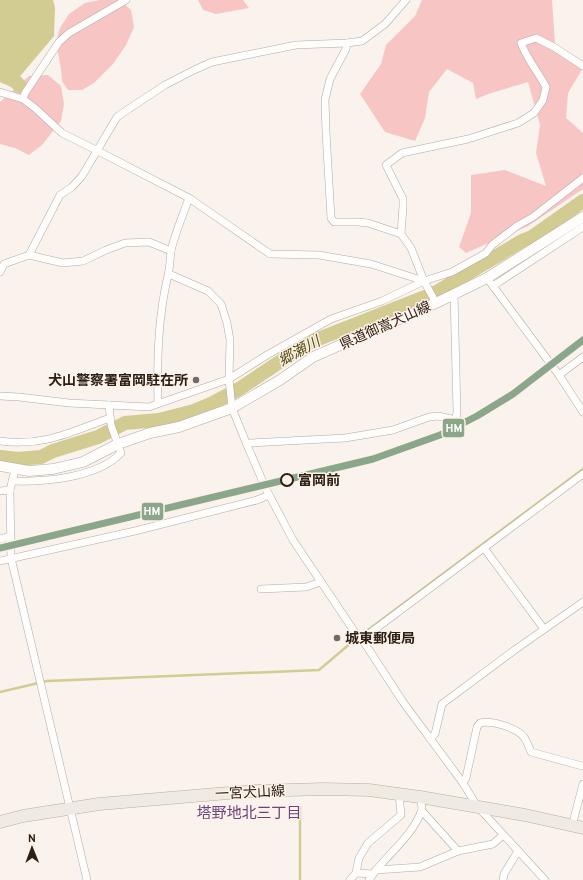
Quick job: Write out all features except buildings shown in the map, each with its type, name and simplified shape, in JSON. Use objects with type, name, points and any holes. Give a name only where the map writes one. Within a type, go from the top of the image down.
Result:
[{"type":"main road","name":"県道御嵩犬山線","points":[[0,466],[15,470],[29,471],[53,469],[83,462],[118,444],[150,433],[180,426],[232,408],[280,380],[313,357],[487,278],[583,217]]},
{"type":"main road","name":"一宮犬山線","points":[[0,822],[23,816],[99,804],[252,791],[324,789],[361,790],[420,797],[477,806],[578,827]]},
{"type":"street","points":[[23,99],[59,42],[69,33],[126,0]]},
{"type":"street","points":[[29,255],[60,195],[72,187],[82,176],[96,150],[117,117],[165,85],[212,62],[296,45],[347,43],[362,40],[371,36],[385,24],[406,0]]},
{"type":"street","points":[[401,234],[403,199],[386,166],[402,153],[468,139],[518,122],[534,113],[543,100],[546,86],[526,56],[521,44],[536,38],[554,47],[583,66]]},
{"type":"street","points":[[347,43],[346,49],[330,79],[325,100],[331,218],[334,222],[368,223],[401,234],[411,248],[424,281],[435,301]]},
{"type":"street","points":[[0,92],[23,99],[62,133],[189,198],[270,254],[319,255],[370,264],[424,281]]},
{"type":"street","points":[[0,396],[70,403],[149,407],[229,379],[267,355],[331,319],[382,301],[424,281],[452,272],[486,253],[492,245],[517,226],[533,217],[583,178]]},
{"type":"street","points":[[158,403],[157,360],[159,329],[165,284],[169,274],[171,251],[189,198]]},
{"type":"street","points":[[493,286],[583,227]]},
{"type":"street","points":[[0,272],[2,264],[29,255],[64,263],[84,261],[106,250],[125,243],[149,242],[171,251]]},
{"type":"street","points":[[169,274],[208,291],[221,304],[227,323],[230,340],[229,379],[232,408],[246,445],[269,495],[293,540],[358,637],[362,639],[403,702],[477,806],[502,835],[545,880]]},
{"type":"street","points":[[487,278],[559,375],[583,412]]},
{"type":"street","points":[[246,445],[345,438],[393,430],[430,417],[438,416],[456,420],[454,294]]},
{"type":"street","points":[[559,375],[583,357]]},
{"type":"street","points":[[12,481],[35,482],[79,474],[98,468],[116,458],[121,453],[111,422],[109,405]]},
{"type":"street","points":[[0,441],[11,443],[34,442],[55,438],[111,422]]},
{"type":"street","points":[[15,470],[10,490],[12,536],[11,558],[87,880]]},
{"type":"street","points":[[362,639],[583,474]]},
{"type":"street","points":[[0,491],[10,490]]},
{"type":"street","points":[[0,561],[139,530],[257,500],[269,495]]},
{"type":"street","points":[[0,539],[12,536]]},
{"type":"street","points":[[484,548],[544,630]]},
{"type":"street","points":[[261,590],[306,587],[321,582]]},
{"type":"street","points":[[430,739],[435,734],[442,704],[583,602]]},
{"type":"street","points":[[462,783],[466,778],[477,727],[480,723],[485,722],[491,722],[516,731],[523,736],[531,752],[583,765],[583,769]]},
{"type":"street","points":[[578,827],[583,784]]},
{"type":"street","points":[[350,880],[356,873],[359,858],[368,844],[401,815],[399,794]]},
{"type":"street","points":[[420,797],[422,811],[458,851]]},
{"type":"street","points":[[373,875],[400,842],[422,811]]},
{"type":"street","points":[[356,873],[373,875],[420,867],[458,851],[493,844],[502,835]]},
{"type":"street","points":[[503,880],[504,874],[518,851]]},
{"type":"shaded area","points":[[0,0],[53,0],[55,8],[54,36],[11,87],[0,82]]},
{"type":"shaded area","points":[[100,0],[120,0],[131,10],[134,27],[126,45],[113,64],[94,83],[82,90],[68,90],[62,81],[56,42],[60,28],[69,14],[85,3]]},
{"type":"shaded area","points":[[198,0],[243,0],[249,8],[216,14],[203,10]]},
{"type":"shaded area","points":[[422,0],[552,0],[555,43],[583,63],[583,68],[568,93],[566,118],[583,133],[583,189],[528,226],[466,253],[459,247],[471,213],[471,175],[505,170],[546,186],[536,153],[540,125],[528,82],[476,99],[473,83],[447,69],[429,92],[425,118],[415,141],[385,132],[360,94],[381,64],[386,45],[415,16]]},
{"type":"shaded area","points":[[48,75],[61,86],[64,104],[61,121],[42,145],[29,155],[15,148],[0,144],[0,102],[29,76]]},
{"type":"waterway","points":[[0,66],[20,86]]},
{"type":"waterway","name":"郷瀬川","points":[[0,457],[18,459],[41,457],[53,451],[98,437],[125,423],[159,420],[194,411],[213,403],[239,389],[308,343],[435,293],[522,241],[532,237],[583,201]]},
{"type":"waterway","points":[[364,633],[583,469]]},
{"type":"waterway","points":[[0,692],[47,681],[319,670],[352,642]]},
{"type":"waterway","points":[[300,807],[300,880]]},
{"type":"transit line","name":"HM","points":[[0,548],[373,459],[440,435],[477,416],[513,394],[583,340]]},
{"type":"place","name":"犬山警察署富岡駐在所","points":[[196,380]]},
{"type":"place","name":"富岡前","points":[[287,480]]},
{"type":"place","name":"城東郵便局","points":[[337,638]]},
{"type":"district","name":"塔野地北三丁目","points":[[249,813]]}]
